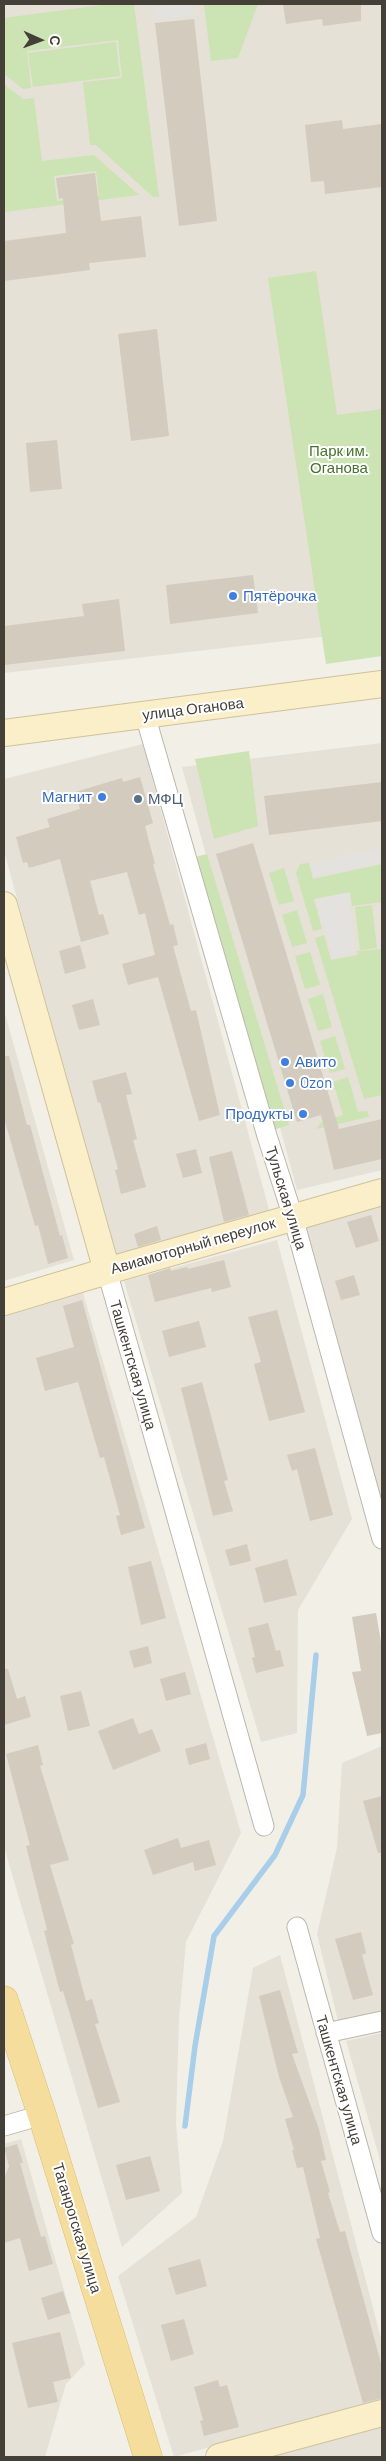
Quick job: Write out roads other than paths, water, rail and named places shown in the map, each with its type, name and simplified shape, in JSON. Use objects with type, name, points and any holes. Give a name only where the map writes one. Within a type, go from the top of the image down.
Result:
[{"type":"main road","name":"Таганрогская улица","points":[[4,2000],[148,2457]]},
{"type":"street","name":"улица Оганова","points":[[4,733],[382,684]]},
{"type":"street","name":"Тульская улица","points":[[145,715],[292,1217],[382,1539]]},
{"type":"street","name":"Ташкентская улица","points":[[4,904],[264,1826]]},
{"type":"street","name":"Авиамоторный переулок","points":[[4,1302],[107,1270],[382,1192]]},
{"type":"street","name":"Ташкентская улица","points":[[297,1927],[382,2233]]},
{"type":"street","points":[[326,2033],[382,2021]]},
{"type":"street","points":[[4,2126],[42,2116]]},
{"type":"street","points":[[219,2457],[382,2413]]},
{"type":"waterway","points":[[185,2126],[195,2046],[214,1936],[275,1855],[303,1795],[316,1655]]},
{"type":"place","name":"Пятёрочка","points":[[233,596]]},
{"type":"place","name":"Магнит","points":[[102,797]]},
{"type":"place","name":"МФЦ","points":[[138,799]]},
{"type":"place","name":"Авито","points":[[285,1062]]},
{"type":"place","name":"Ozon","points":[[290,1083]]},
{"type":"place","name":"Продукты","points":[[303,1114]]},
{"type":"park label","name":"Парк им. Оганова","points":[[339,460]]}]
